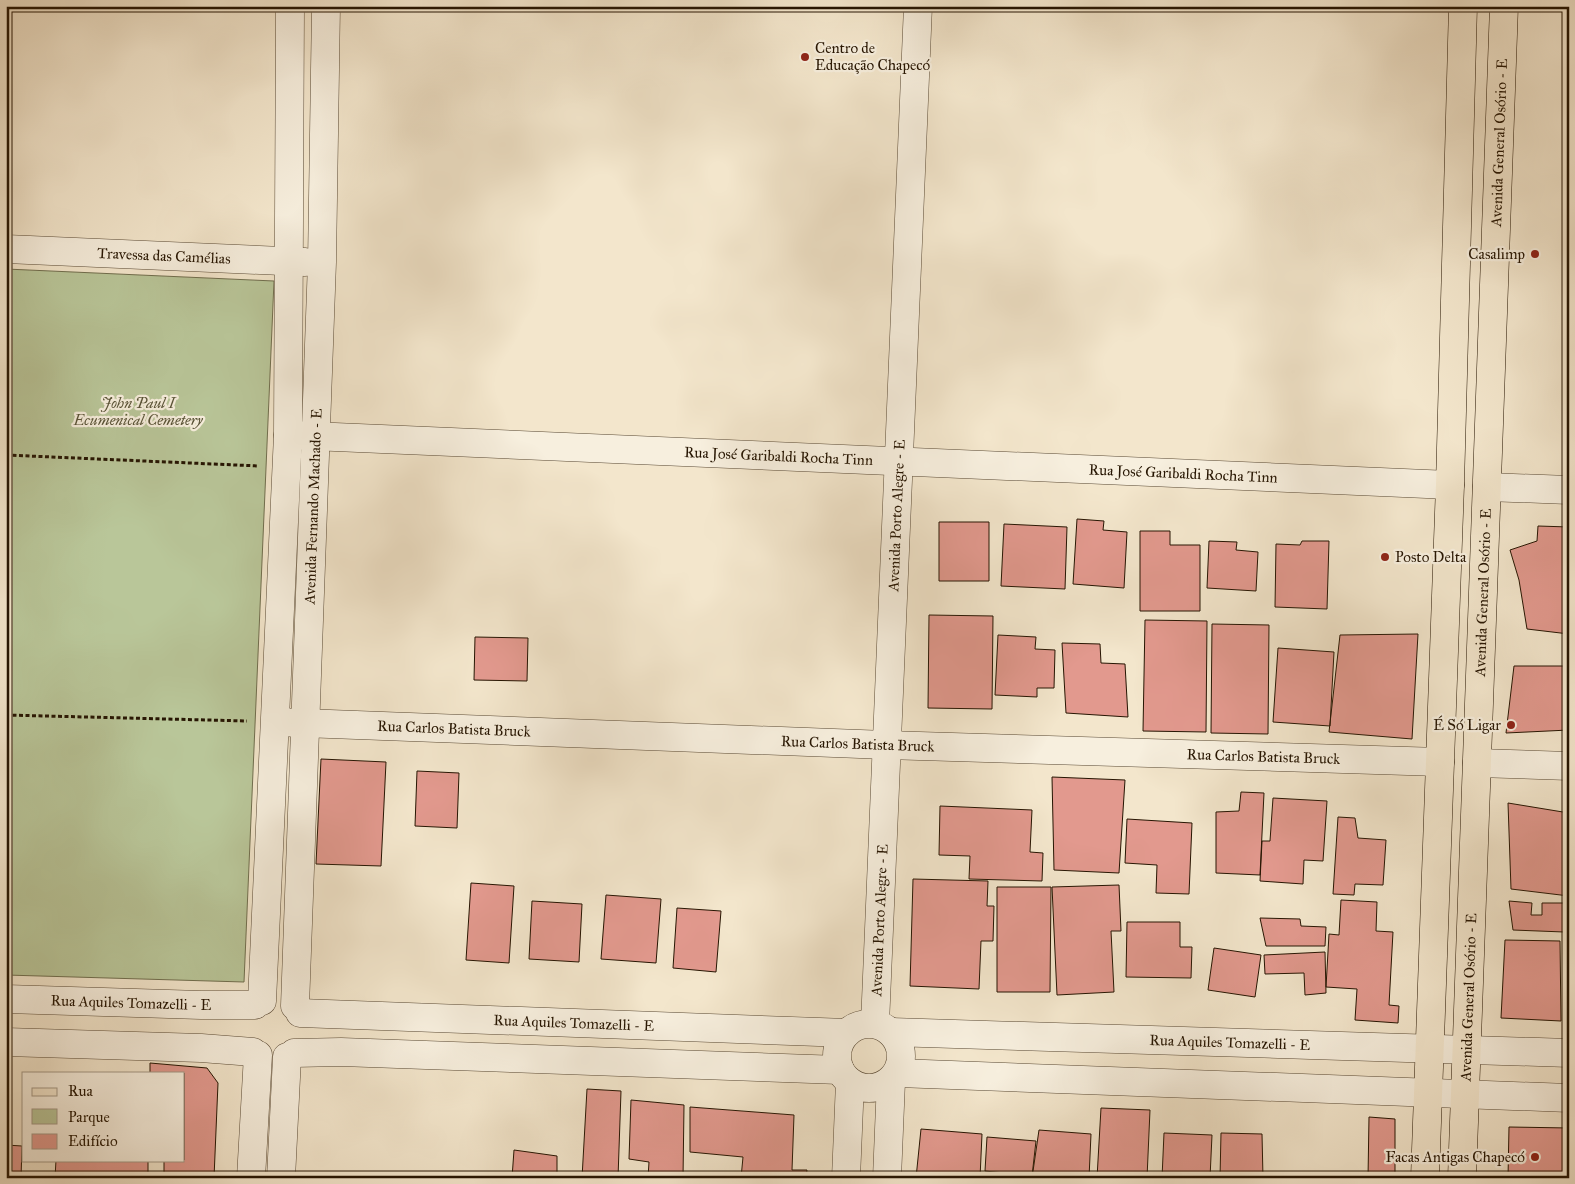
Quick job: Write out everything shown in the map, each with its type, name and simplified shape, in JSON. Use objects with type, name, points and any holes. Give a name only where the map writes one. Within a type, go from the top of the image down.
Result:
[{"type":"main road","points":[[1425,1178],[1450,485],[1463,6]]},
{"type":"main road","name":"Avenida General Osório - E","points":[[1462,1178],[1504,6]]},
{"type":"main road","points":[[1458,204],[1497,205]]},
{"type":"main road","points":[[1450,485],[1487,486]]},
{"type":"main road","points":[[1440,762],[1477,764]]},
{"type":"street","name":"Avenida Fernando Machado - E","points":[[290,6],[288,262],[302,436],[305,723],[298,1010]]},
{"type":"street","name":"Avenida Fernando Machado - E","points":[[258,1003],[276,722],[287,467],[302,436],[322,262],[326,6]]},
{"type":"street","name":"Avenida Porto Alegre - E","points":[[883,1028],[886,745],[918,6]]},
{"type":"street","name":"Travessa das Camélias","points":[[6,249],[322,262]]},
{"type":"street","name":"Rua José Garibaldi Rocha Tinn","points":[[302,436],[1450,485]]},
{"type":"street","points":[[1487,486],[1569,490]]},
{"type":"street","name":"Rua Carlos Batista Bruck","points":[[276,722],[886,745],[1440,762]]},
{"type":"street","points":[[1477,764],[1569,766]]},
{"type":"street","name":"Rua Aquiles Tomazelli - E","points":[[6,999],[202,1005],[258,1003]]},
{"type":"street","points":[[251,1178],[255,1053],[248,1045],[244,1028],[245,1019],[258,1003],[279,999],[287,1001],[298,1010],[305,1030],[304,1038],[291,1055],[281,1178]]},
{"type":"street","name":"Rua Aquiles Tomazelli - E","points":[[298,1010],[559,1023],[847,1033]]},
{"type":"street","points":[[559,1023],[559,1060]]},
{"type":"street","points":[[846,1178],[845,1076],[837,1057],[839,1044],[847,1033],[860,1025],[883,1028],[900,1044],[902,1058],[894,1077],[887,1178]]},
{"type":"street","name":"Rua Aquiles Tomazelli - E","points":[[883,1028],[1135,1039],[1569,1053]]},
{"type":"street","points":[[1134,1082],[1135,1039]]},
{"type":"street","points":[[6,1042],[201,1048],[255,1053],[267,1059],[277,1060],[291,1055],[341,1052],[559,1060],[845,1076],[863,1088],[878,1088],[894,1077],[1134,1082],[1569,1098]]},
{"type":"path","points":[[6,455],[287,467]]},
{"type":"path","points":[[6,715],[276,722]]},
{"type":"green space","name":"John Paul I Ecumenical Cemetery","points":[[6,269],[274,281],[244,982],[6,975]]},
{"type":"building","points":[[1077,519],[1104,521],[1103,530],[1127,532],[1124,588],[1073,584]]},
{"type":"building","points":[[939,522],[989,522],[989,581],[939,581]]},
{"type":"building","points":[[1004,524],[1067,527],[1065,589],[1001,586]]},
{"type":"building","points":[[1538,526],[1569,527],[1569,634],[1527,629],[1519,580],[1510,550],[1537,541]]},
{"type":"building","points":[[1140,531],[1170,531],[1170,545],[1200,545],[1200,611],[1140,611]]},
{"type":"building","points":[[1209,541],[1237,542],[1236,550],[1258,552],[1256,591],[1207,588]]},
{"type":"building","points":[[1302,541],[1329,541],[1327,609],[1275,607],[1276,544],[1300,545]]},
{"type":"building","points":[[929,615],[993,616],[992,709],[928,708]]},
{"type":"building","points":[[1145,620],[1207,621],[1206,732],[1143,731]]},
{"type":"building","points":[[1212,624],[1269,625],[1268,734],[1211,733]]},
{"type":"building","points":[[1418,634],[1412,739],[1329,732],[1340,635]]},
{"type":"building","points":[[998,635],[1036,637],[1035,649],[1055,650],[1054,688],[1037,688],[1037,697],[995,695]]},
{"type":"building","points":[[475,637],[528,638],[527,681],[474,680]]},
{"type":"building","points":[[1062,643],[1100,644],[1101,663],[1125,664],[1128,717],[1066,713]]},
{"type":"building","points":[[1278,648],[1334,652],[1330,726],[1273,722]]},
{"type":"building","points":[[1514,666],[1569,666],[1569,730],[1506,733]]},
{"type":"building","points":[[321,759],[386,762],[381,866],[316,864]]},
{"type":"building","points":[[417,771],[459,773],[457,828],[415,826]]},
{"type":"building","points":[[1052,777],[1125,780],[1119,873],[1054,870]]},
{"type":"building","points":[[1241,792],[1264,793],[1260,875],[1216,873],[1216,812],[1239,811]]},
{"type":"building","points":[[1273,798],[1327,801],[1323,861],[1304,860],[1303,884],[1260,881],[1262,841],[1270,841]]},
{"type":"building","points":[[1508,803],[1569,813],[1569,896],[1511,889]]},
{"type":"building","points":[[940,806],[1032,810],[1030,852],[1043,853],[1042,881],[969,879],[970,856],[939,855]]},
{"type":"building","points":[[1338,817],[1355,818],[1358,838],[1386,840],[1383,885],[1355,884],[1354,895],[1333,894]]},
{"type":"building","points":[[1127,819],[1192,823],[1189,894],[1156,893],[1157,865],[1125,863]]},
{"type":"building","points":[[913,879],[988,881],[987,906],[994,906],[993,941],[981,941],[979,989],[910,986]]},
{"type":"building","points":[[471,883],[514,886],[509,963],[466,960]]},
{"type":"building","points":[[1119,885],[1121,931],[1111,931],[1114,992],[1057,995],[1052,887]]},
{"type":"building","points":[[997,887],[1051,887],[1050,992],[997,992]]},
{"type":"building","points":[[606,895],[661,899],[656,963],[601,959]]},
{"type":"building","points":[[1341,900],[1377,902],[1376,931],[1393,932],[1389,1005],[1399,1006],[1398,1023],[1355,1020],[1357,989],[1326,987],[1329,934],[1339,935]]},
{"type":"building","points":[[532,901],[582,904],[579,962],[529,959]]},
{"type":"building","points":[[1509,901],[1532,903],[1531,915],[1542,915],[1542,903],[1565,903],[1564,932],[1513,930]]},
{"type":"building","points":[[677,908],[721,911],[716,972],[673,968]]},
{"type":"building","points":[[1260,918],[1300,919],[1301,926],[1326,927],[1325,946],[1266,946]]},
{"type":"building","points":[[1127,922],[1180,922],[1180,947],[1192,947],[1191,978],[1126,977]]},
{"type":"building","points":[[1505,940],[1560,941],[1561,1021],[1501,1018]]},
{"type":"building","points":[[1214,948],[1261,955],[1255,997],[1208,990]]},
{"type":"building","points":[[1325,952],[1326,993],[1305,995],[1304,973],[1265,974],[1264,955]]},
{"type":"building","points":[[150,1063],[207,1068],[218,1083],[214,1178],[164,1178],[164,1162],[185,1162],[185,1072],[150,1072]]},
{"type":"building","points":[[587,1089],[621,1091],[618,1178],[582,1178]]},
{"type":"building","points":[[631,1100],[684,1105],[683,1178],[648,1178],[649,1162],[629,1159]]},
{"type":"building","points":[[690,1107],[794,1115],[792,1170],[807,1170],[806,1178],[741,1178],[743,1157],[690,1152]]},
{"type":"building","points":[[1101,1108],[1150,1110],[1147,1178],[1097,1178]]},
{"type":"building","points":[[1369,1117],[1395,1119],[1395,1178],[1368,1178]]},
{"type":"building","points":[[1509,1127],[1569,1128],[1569,1178],[1508,1178]]},
{"type":"building","points":[[921,1129],[982,1134],[980,1178],[916,1178]]},
{"type":"building","points":[[1039,1130],[1091,1134],[1089,1178],[1032,1178]]},
{"type":"building","points":[[1164,1133],[1212,1135],[1210,1178],[1162,1178]]},
{"type":"building","points":[[1221,1133],[1262,1134],[1263,1178],[1220,1178]]},
{"type":"building","points":[[987,1137],[1036,1141],[1032,1176],[985,1171]]},
{"type":"building","points":[[6,1145],[22,1146],[21,1178],[6,1178]]},
{"type":"building","points":[[514,1150],[557,1156],[557,1178],[512,1178]]},
{"type":"building","points":[[56,1162],[148,1162],[148,1178],[55,1178]]},
{"type":"place","name":"Centro de Educação Chapecó","points":[[805,57]]},
{"type":"place","name":"Casalimp","points":[[1535,254]]},
{"type":"place","name":"Posto Delta","points":[[1385,557]]},
{"type":"place","name":"É Só Ligar","points":[[1511,725]]},
{"type":"place","name":"Facas Antigas Chapecó","points":[[1535,1157]]}]
